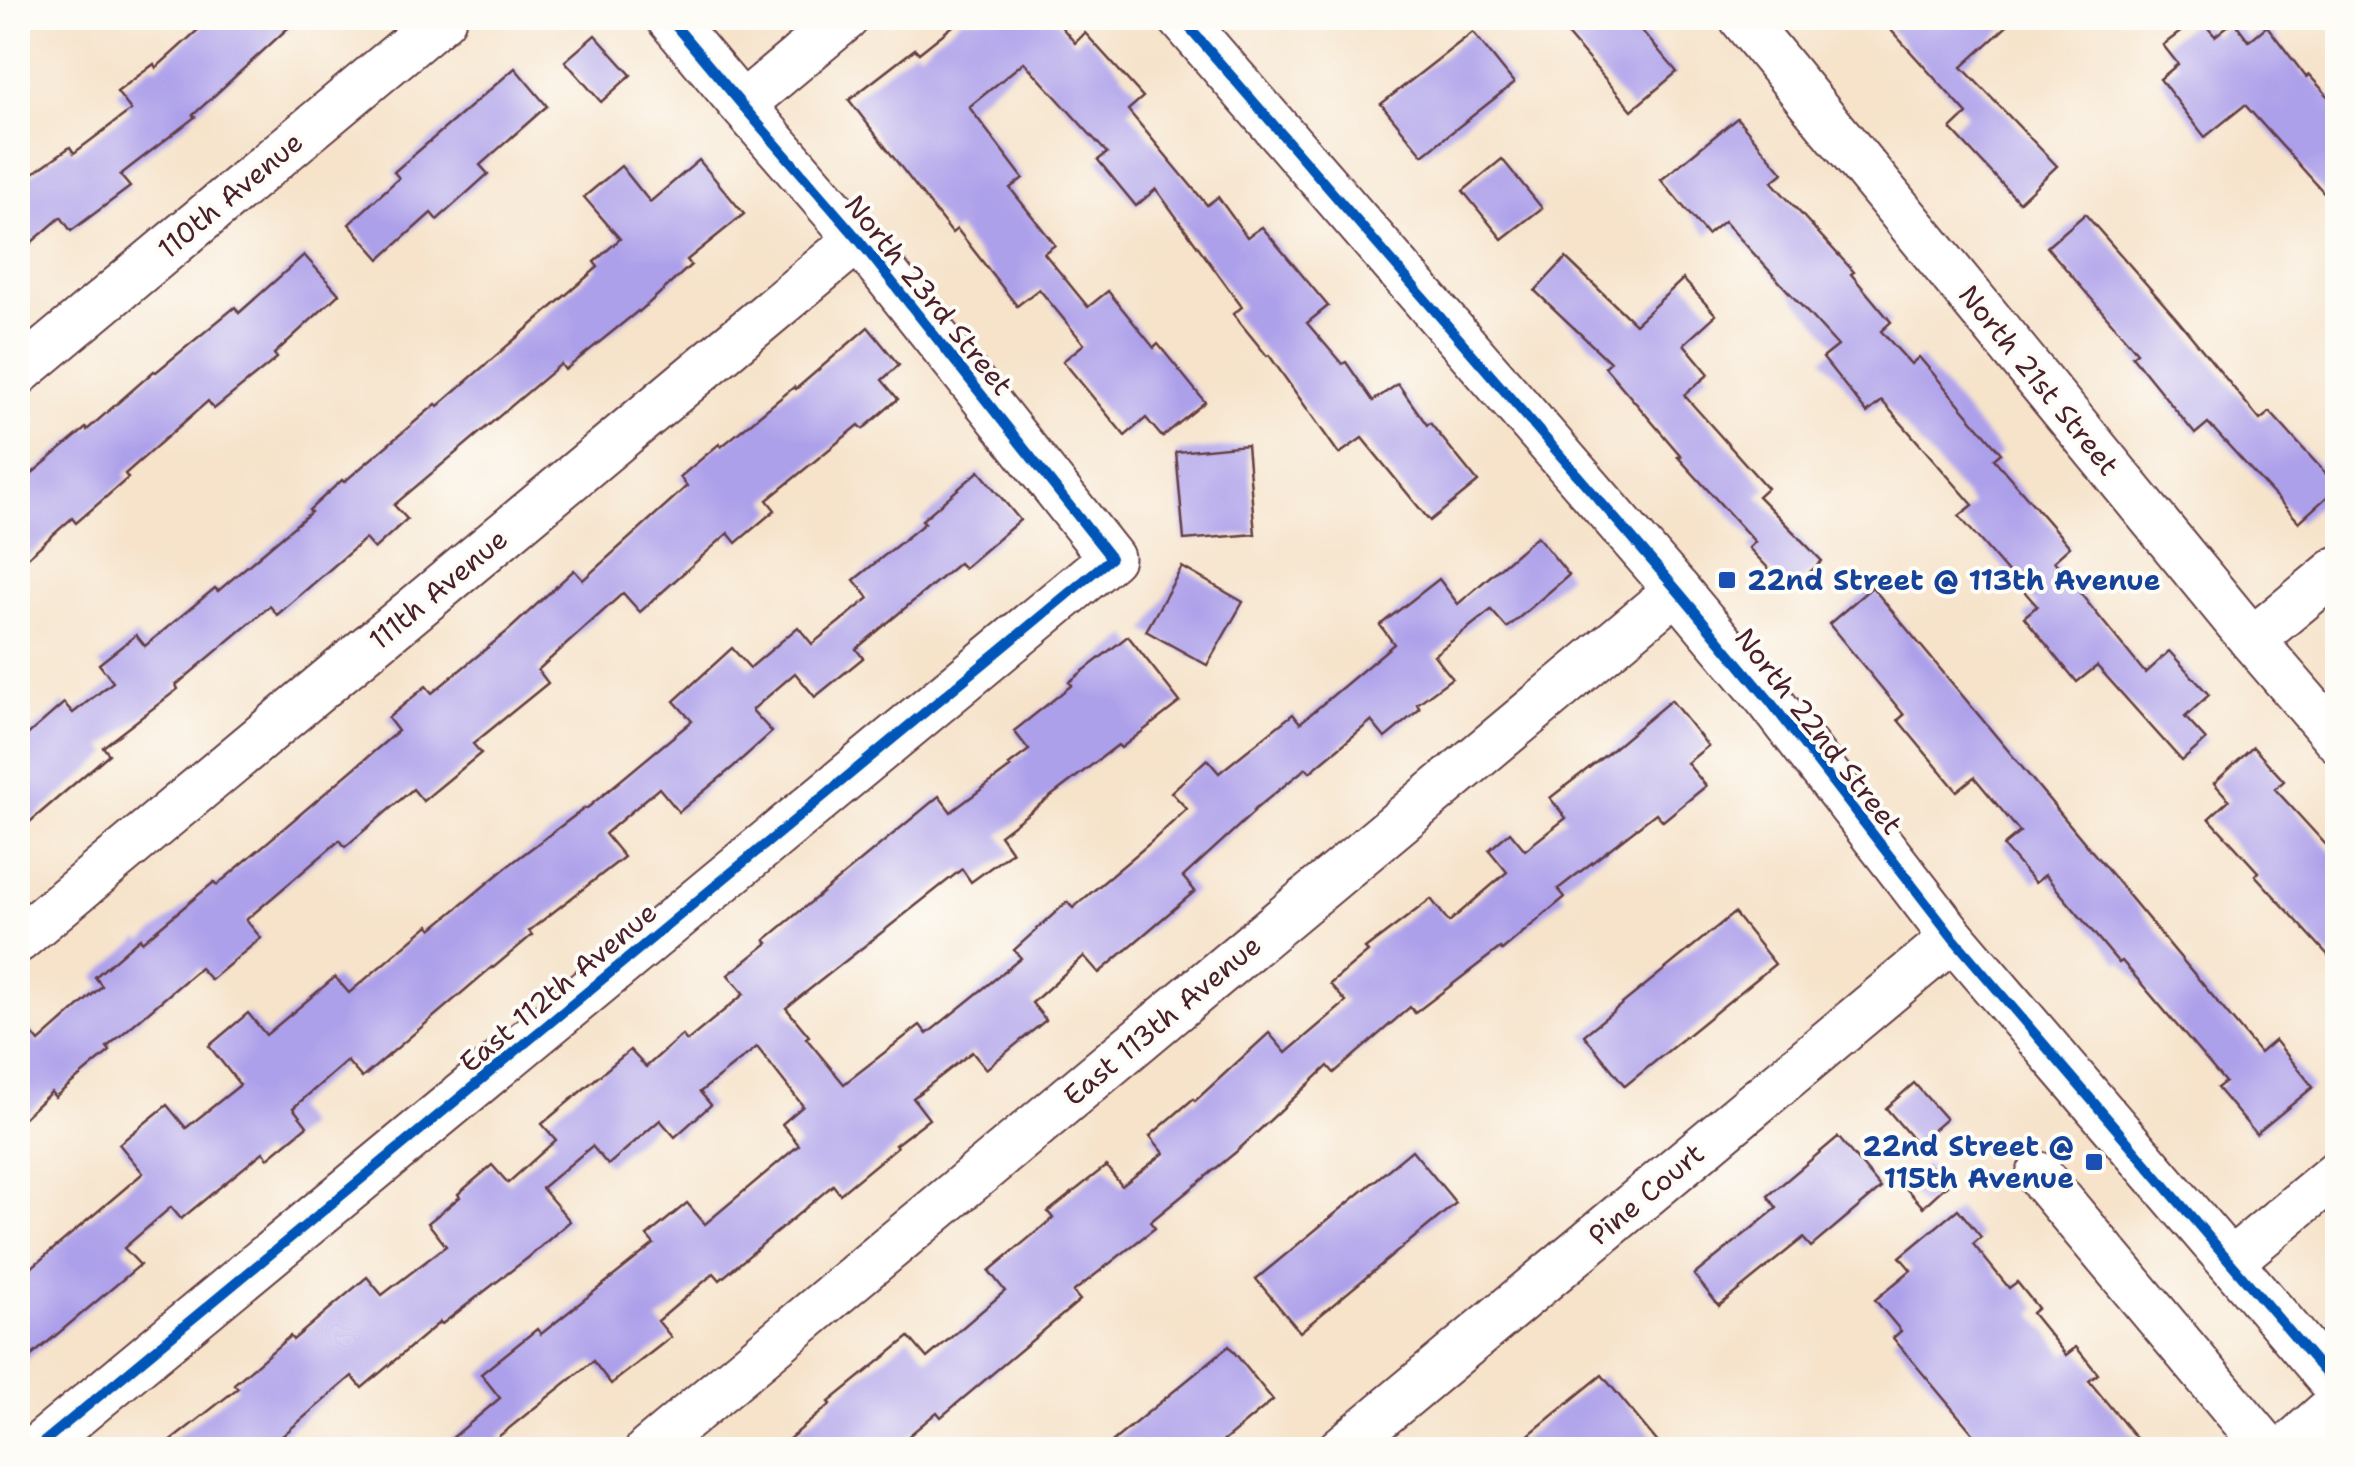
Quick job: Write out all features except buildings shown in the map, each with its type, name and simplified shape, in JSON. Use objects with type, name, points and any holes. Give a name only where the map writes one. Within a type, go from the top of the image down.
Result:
[{"type":"street","name":"110th Avenue","points":[[18,373],[443,18]]},
{"type":"street","name":"North 23rd Street","points":[[670,18],[858,239],[1111,558]]},
{"type":"street","points":[[742,105],[846,18]]},
{"type":"street","name":"North 21st Street","points":[[1742,18],[2338,740]]},
{"type":"street","name":"North 22nd Street","points":[[1186,19],[1677,590],[1769,700],[1953,938],[2338,1388]]},
{"type":"street","name":"111th Avenue","points":[[18,940],[858,239]]},
{"type":"street","name":"East 112th Avenue","points":[[34,1450],[1111,558]]},
{"type":"street","points":[[2252,640],[2338,569]]},
{"type":"street","name":"East 113th Avenue","points":[[648,1450],[1677,590]]},
{"type":"street","name":"Pine Court","points":[[1340,1450],[1953,938]]},
{"type":"street","points":[[2231,1262],[2338,1172]]},
{"type":"street","points":[[2039,1175],[2269,1450]]},
{"type":"street","points":[[2284,1450],[2338,1403]]},
{"type":"cycle path","points":[[34,1450],[1111,558],[858,239],[669,18]]},
{"type":"cycle path","points":[[1181,18],[1677,590],[1769,700],[1953,938],[2338,1388]]},
{"type":"place","name":"22nd Street @ 113th Avenue","points":[[1727,580]]},
{"type":"place","name":"22nd Street @ 115th Avenue","points":[[2094,1162]]}]
